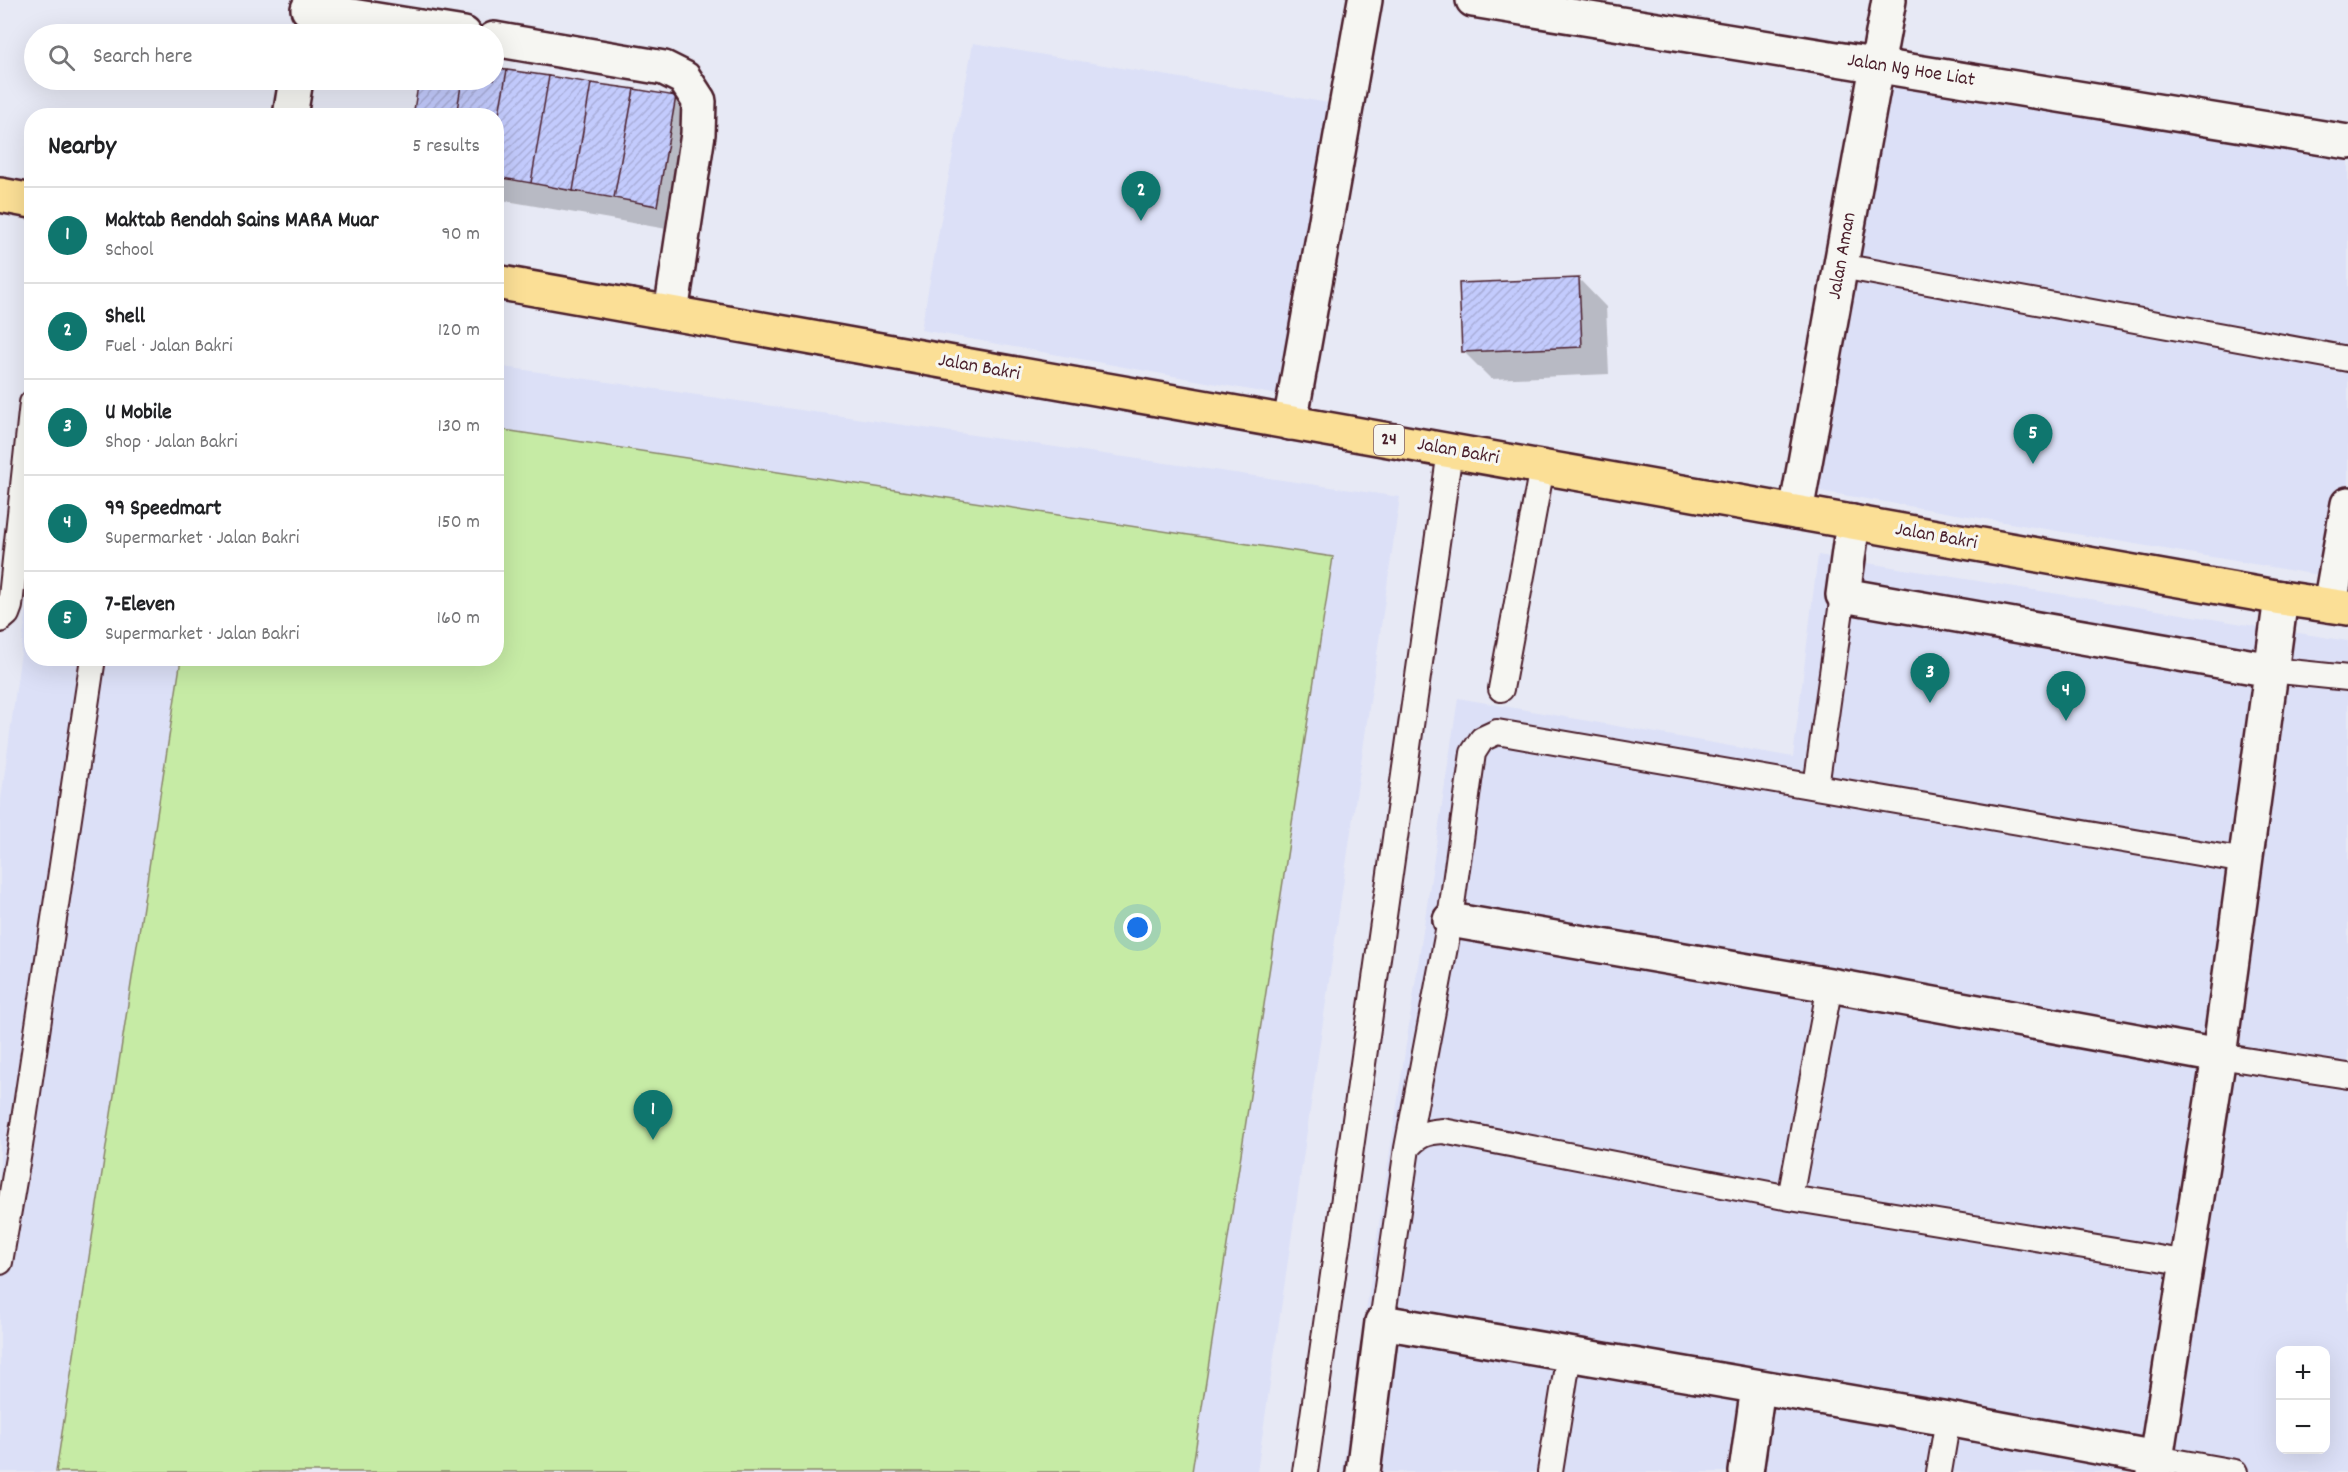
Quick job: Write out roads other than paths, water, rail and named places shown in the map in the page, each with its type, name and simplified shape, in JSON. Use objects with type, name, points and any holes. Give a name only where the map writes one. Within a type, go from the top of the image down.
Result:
[{"type":"main road","points":[[0,195],[24,200]]},
{"type":"main road","name":"Jalan Bakri","points":[[504,283],[2281,598],[2339,606]]},
{"type":"street","name":"Jalan Ng Hoe Liat","points":[[1473,0],[2348,142]]},
{"type":"street","name":"Jalan Aman","points":[[1796,512],[1889,0]]},
{"type":"street","points":[[1290,423],[1363,13]]},
{"type":"street","points":[[308,15],[382,24]]},
{"type":"street","points":[[504,41],[664,68],[684,78],[699,101],[698,134],[670,313]]},
{"type":"street","points":[[291,108],[294,90]]},
{"type":"street","points":[[2339,606],[2348,504]]},
{"type":"street","points":[[1853,522],[1843,595],[2271,670]]},
{"type":"street","points":[[1363,1472],[1382,1322],[1948,1419],[2155,1465],[2189,1263],[2281,598]]},
{"type":"street","points":[[1450,920],[1830,985],[2219,1056]]},
{"type":"street","points":[[1746,1472],[1758,1387]]},
{"type":"lane","points":[[1841,266],[2348,359]]},
{"type":"lane","points":[[1305,1472],[1450,451]]},
{"type":"lane","points":[[1502,689],[1542,467]]},
{"type":"lane","points":[[0,620],[7,614],[10,606],[24,477]]},
{"type":"lane","points":[[1816,787],[1843,595]]},
{"type":"lane","points":[[0,1262],[20,1146],[92,666]]},
{"type":"lane","points":[[2271,670],[2348,678]]},
{"type":"lane","points":[[1382,1322],[1407,1148],[1450,920],[1473,753],[1482,739],[1497,732],[2245,861]]},
{"type":"lane","points":[[1790,1198],[1830,985]]},
{"type":"lane","points":[[2219,1056],[2348,1076]]},
{"type":"lane","points":[[1407,1148],[1416,1137],[1428,1132],[1443,1131],[1790,1198],[2189,1263]]},
{"type":"lane","points":[[1550,1472],[1569,1354]]},
{"type":"lane","points":[[1939,1472],[1948,1419]]},
{"type":"lane","points":[[2155,1465],[2235,1472]]},
{"type":"place","name":"Shell","points":[[1141,221]]},
{"type":"place","name":"7-Eleven","points":[[2033,464]]},
{"type":"place","name":"U Mobile","points":[[1930,703]]},
{"type":"place","name":"99 Speedmart","points":[[2066,721]]},
{"type":"place","name":"Maktab Rendah Sains MARA Muar","points":[[653,1140]]}]
